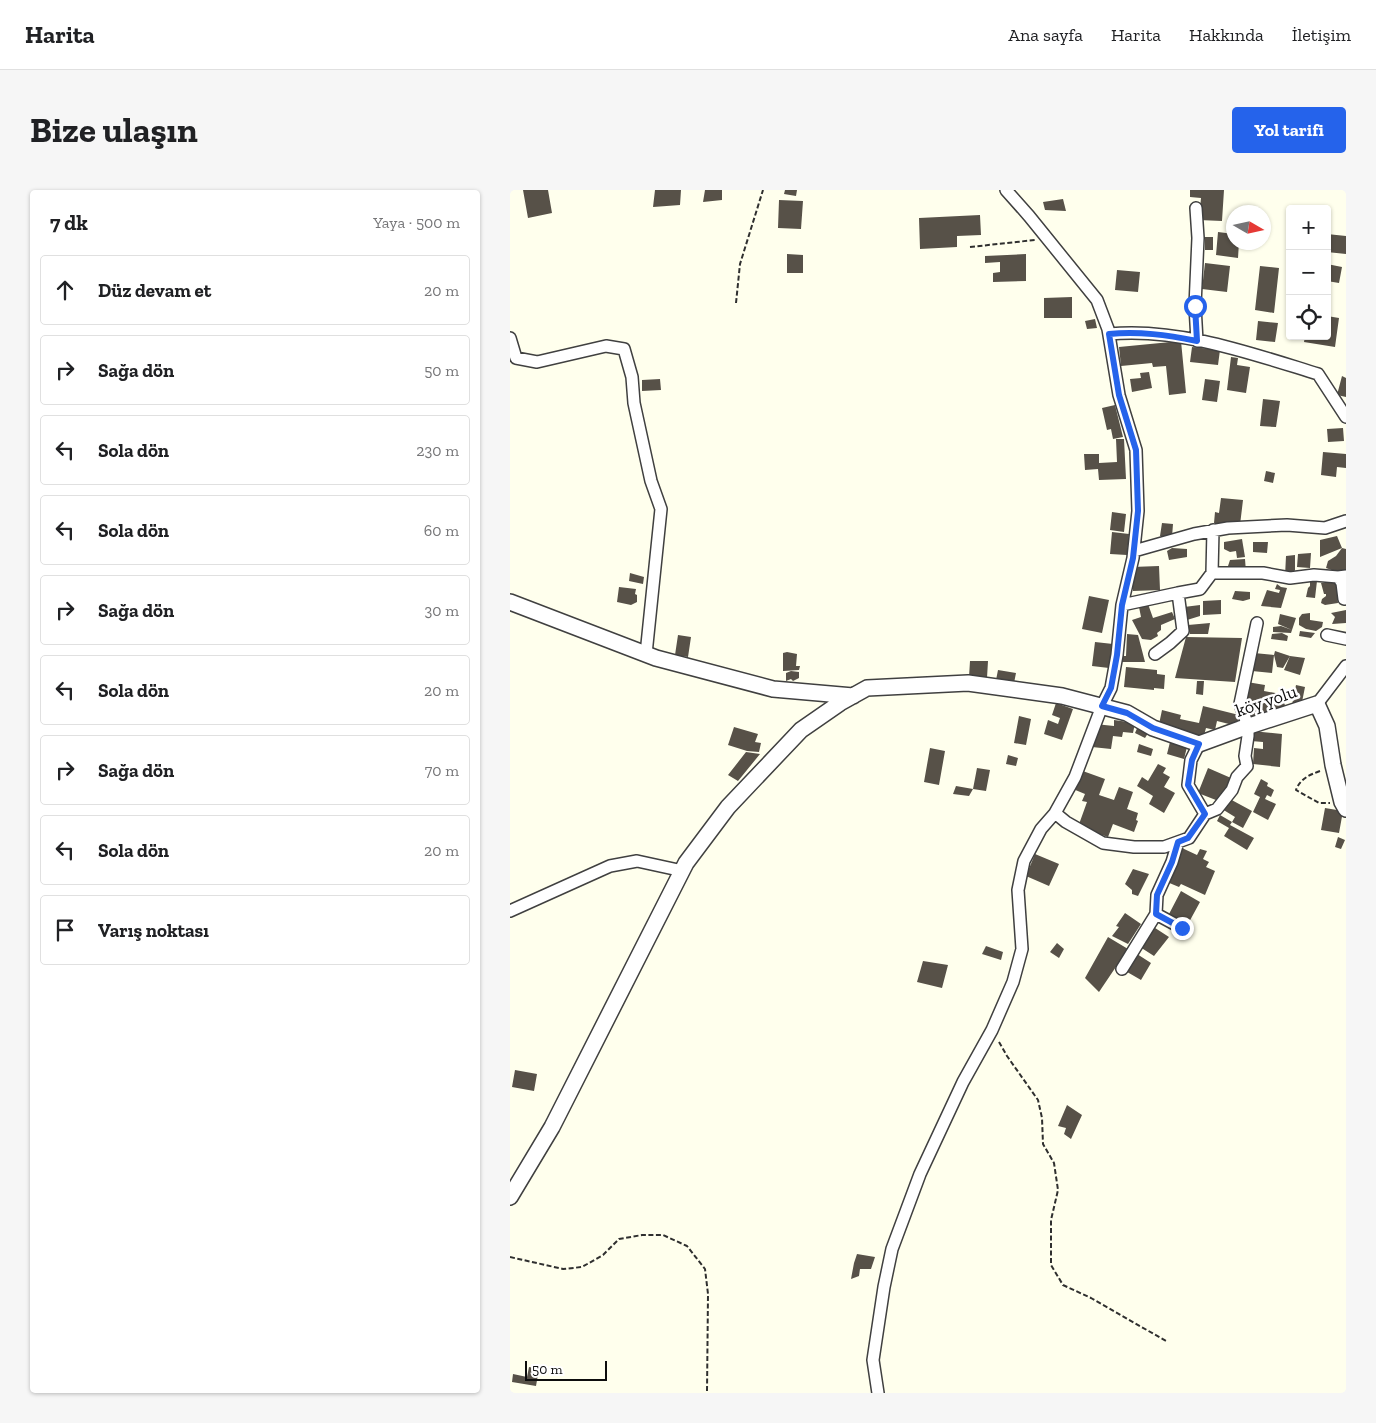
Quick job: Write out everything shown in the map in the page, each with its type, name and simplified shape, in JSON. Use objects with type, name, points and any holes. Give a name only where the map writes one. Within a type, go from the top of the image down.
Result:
[{"type":"street","points":[[878,1393],[873,1360],[892,1249],[920,1174],[963,1082],[992,1030],[1013,982],[1022,949],[1018,890],[1024,862],[1041,829],[1054,813],[1075,777],[1102,706],[1111,688],[1117,655],[1122,605],[1134,551],[1138,511],[1136,450],[1119,395],[1109,334],[1098,300],[1006,190]]},
{"type":"street","points":[[1196,208],[1198,238],[1195,306],[1197,341]]},
{"type":"street","points":[[1109,334],[1163,334],[1249,353],[1318,374],[1346,417]]},
{"type":"street","points":[[510,338],[516,358],[537,362],[606,346],[624,349],[632,377],[634,403],[651,481],[661,508],[646,654]]},
{"type":"street","points":[[1134,551],[1213,530],[1287,525],[1325,528],[1346,521]]},
{"type":"street","points":[[1122,605],[1200,588],[1212,573],[1213,530]]},
{"type":"street","points":[[1212,573],[1263,573],[1290,578],[1314,575],[1342,577],[1345,602]]},
{"type":"street","points":[[1155,654],[1183,631],[1178,593]]},
{"type":"street","points":[[510,602],[646,654],[773,689],[853,696]]},
{"type":"street","points":[[1054,813],[1066,822],[1103,842],[1134,847],[1164,848],[1188,838],[1205,814],[1217,809],[1247,766],[1245,756],[1248,726],[1240,704],[1257,623]]},
{"type":"street","points":[[1326,635],[1346,639]]},
{"type":"street","points":[[1316,704],[1346,666]]},
{"type":"street","points":[[510,1197],[552,1127],[686,863],[728,807],[802,730],[840,703],[867,688],[968,683],[1062,696],[1127,713],[1153,728],[1199,744],[1192,760],[1188,785],[1205,814]]},
{"type":"street","name":"köy yolu","points":[[1199,744],[1316,704],[1327,726],[1333,765],[1344,805]]},
{"type":"street","points":[[1122,969],[1156,914],[1157,895],[1172,862],[1178,842]]},
{"type":"street","points":[[510,911],[610,866],[637,861],[683,871]]},
{"type":"street","points":[[1156,914],[1182,928]]},
{"type":"path","points":[[736,303],[740,264],[763,190]]},
{"type":"path","points":[[970,247],[1048,238]]},
{"type":"path","points":[[1333,765],[1311,774],[1298,782],[1296,790],[1319,803],[1344,805]]},
{"type":"path","points":[[992,1030],[1007,1056],[1038,1100],[1042,1118],[1043,1144],[1054,1164],[1058,1190],[1051,1220],[1051,1265],[1063,1284],[1166,1341]]},
{"type":"path","points":[[510,1257],[562,1269],[582,1267],[602,1255],[619,1239],[642,1235],[663,1235],[687,1246],[705,1269],[708,1294],[707,1393]]},
{"type":"building","points":[[523,190],[548,190],[552,213],[528,218]]},
{"type":"building","points":[[655,190],[681,190],[680,205],[653,207]]},
{"type":"building","points":[[705,190],[722,190],[722,200],[703,202]]},
{"type":"building","points":[[785,190],[797,190],[796,196],[784,194]]},
{"type":"building","points":[[1190,190],[1224,190],[1222,221],[1199,220],[1201,198],[1190,197]]},
{"type":"building","points":[[1063,199],[1066,211],[1045,210],[1043,202]]},
{"type":"building","points":[[779,200],[803,201],[801,229],[778,228]]},
{"type":"building","points":[[980,215],[981,235],[957,236],[957,247],[920,249],[919,218]]},
{"type":"building","points":[[1218,232],[1226,233],[1226,250],[1238,250],[1238,258],[1216,255]]},
{"type":"building","points":[[1331,234],[1346,236],[1346,254],[1331,252]]},
{"type":"building","points":[[1205,237],[1213,237],[1213,250],[1205,250]]},
{"type":"building","points":[[787,254],[803,255],[803,273],[787,273]]},
{"type":"building","points":[[1026,254],[1026,281],[993,282],[993,273],[1000,272],[1000,262],[985,263],[985,256]]},
{"type":"building","points":[[1205,263],[1230,266],[1227,292],[1202,289]]},
{"type":"building","points":[[1331,265],[1342,267],[1339,283],[1331,282]]},
{"type":"building","points":[[1260,266],[1279,268],[1274,313],[1255,310]]},
{"type":"building","points":[[1117,270],[1140,272],[1138,292],[1115,290]]},
{"type":"building","points":[[1072,297],[1072,318],[1044,318],[1044,298]]},
{"type":"building","points":[[1331,317],[1339,318],[1335,347],[1304,342],[1304,340],[1331,340]]},
{"type":"building","points":[[1095,319],[1097,328],[1087,329],[1085,321]]},
{"type":"building","points":[[1258,321],[1278,323],[1275,342],[1256,340]]},
{"type":"building","points":[[1181,341],[1186,393],[1169,395],[1166,366],[1153,367],[1152,363],[1121,366],[1119,347]]},
{"type":"building","points":[[1192,347],[1220,350],[1218,365],[1190,362]]},
{"type":"building","points":[[1231,357],[1238,358],[1237,365],[1250,367],[1246,393],[1227,390]]},
{"type":"building","points":[[1149,372],[1152,388],[1132,392],[1130,379],[1141,378],[1140,373]]},
{"type":"building","points":[[1342,376],[1346,378],[1346,397],[1337,395]]},
{"type":"building","points":[[660,379],[661,390],[642,391],[642,380]]},
{"type":"building","points":[[1205,379],[1220,381],[1217,402],[1202,400]]},
{"type":"building","points":[[1263,399],[1280,401],[1276,427],[1260,426]]},
{"type":"building","points":[[1115,405],[1123,437],[1113,439],[1111,429],[1107,430],[1102,408]]},
{"type":"building","points":[[1343,428],[1344,441],[1328,442],[1327,429]]},
{"type":"building","points":[[1116,439],[1124,439],[1126,479],[1099,480],[1098,469],[1085,470],[1084,454],[1099,454],[1099,463],[1117,462]]},
{"type":"building","points":[[1323,452],[1346,454],[1346,468],[1337,467],[1336,477],[1321,475]]},
{"type":"building","points":[[1266,471],[1275,473],[1273,483],[1264,481]]},
{"type":"building","points":[[1221,498],[1243,500],[1240,525],[1214,523],[1215,512],[1219,513]]},
{"type":"building","points":[[1112,512],[1126,514],[1124,532],[1110,530]]},
{"type":"building","points":[[1162,523],[1173,524],[1172,537],[1160,536]]},
{"type":"building","points":[[1112,532],[1129,534],[1127,555],[1110,554]]},
{"type":"building","points":[[1337,536],[1342,548],[1320,557],[1320,540]]},
{"type":"building","points":[[1242,539],[1245,557],[1237,558],[1236,551],[1230,552],[1224,549],[1224,542]]},
{"type":"building","points":[[1253,542],[1268,542],[1267,553],[1253,552]]},
{"type":"building","points":[[1172,548],[1187,549],[1187,557],[1169,560],[1167,551]]},
{"type":"building","points":[[1342,548],[1346,549],[1346,572],[1337,572],[1326,568],[1328,561],[1336,556]]},
{"type":"building","points":[[1311,553],[1310,568],[1297,567],[1298,554]]},
{"type":"building","points":[[1295,555],[1295,570],[1285,576],[1286,556]]},
{"type":"building","points":[[1245,559],[1246,572],[1229,572],[1230,560]]},
{"type":"building","points":[[1159,566],[1160,590],[1133,591],[1132,567]]},
{"type":"building","points":[[630,573],[644,577],[643,584],[629,581]]},
{"type":"building","points":[[1317,581],[1315,598],[1306,597],[1310,582]]},
{"type":"building","points":[[1336,582],[1338,603],[1325,605],[1321,603],[1326,594],[1324,594],[1321,583]]},
{"type":"building","points":[[1277,584],[1287,588],[1281,608],[1261,606],[1267,590],[1279,593],[1280,590],[1275,589]]},
{"type":"building","points":[[619,587],[636,589],[637,602],[631,605],[617,602]]},
{"type":"building","points":[[1235,591],[1250,592],[1250,599],[1243,601],[1232,599]]},
{"type":"building","points":[[1089,596],[1109,600],[1102,633],[1082,629]]},
{"type":"building","points":[[1221,600],[1221,614],[1203,615],[1203,601]]},
{"type":"building","points":[[1148,604],[1153,618],[1172,612],[1175,619],[1161,625],[1161,630],[1157,633],[1158,636],[1151,640],[1142,639],[1132,620],[1141,617],[1139,607]]},
{"type":"building","points":[[1200,605],[1200,616],[1187,620],[1184,607]]},
{"type":"building","points":[[1346,610],[1346,623],[1332,624],[1335,617],[1331,613]]},
{"type":"building","points":[[1310,613],[1310,620],[1323,622],[1322,627],[1316,631],[1299,625],[1299,618],[1302,614]]},
{"type":"building","points":[[1280,614],[1296,618],[1292,630],[1278,624]]},
{"type":"building","points":[[1210,623],[1208,634],[1190,634],[1188,625]]},
{"type":"building","points":[[1281,626],[1292,630],[1291,633],[1273,632],[1273,627]]},
{"type":"building","points":[[1300,631],[1315,633],[1311,638],[1299,636]]},
{"type":"building","points":[[1282,633],[1288,636],[1287,641],[1271,639],[1272,634]]},
{"type":"building","points":[[1127,634],[1138,635],[1145,662],[1120,662],[1120,656],[1126,656]]},
{"type":"building","points":[[678,635],[691,637],[688,657],[675,655]]},
{"type":"building","points":[[1186,637],[1242,638],[1235,682],[1175,678]]},
{"type":"building","points":[[1095,642],[1113,644],[1109,668],[1092,666]]},
{"type":"building","points":[[1275,651],[1290,656],[1283,668],[1277,667]]},
{"type":"building","points":[[783,653],[797,654],[796,666],[800,666],[799,670],[783,671]]},
{"type":"building","points":[[1254,653],[1274,655],[1272,673],[1252,671]]},
{"type":"building","points":[[1290,656],[1305,658],[1300,675],[1284,670]]},
{"type":"building","points":[[970,661],[988,661],[987,678],[969,677]]},
{"type":"building","points":[[1126,667],[1157,670],[1157,674],[1165,675],[1164,689],[1124,687]]},
{"type":"building","points":[[998,670],[1016,673],[1014,683],[996,680]]},
{"type":"building","points":[[791,671],[799,672],[799,678],[793,681],[791,679],[786,681],[786,673]]},
{"type":"building","points":[[1197,681],[1204,681],[1203,695],[1196,694]]},
{"type":"building","points":[[1247,682],[1265,685],[1264,691],[1286,695],[1284,710],[1268,707],[1266,720],[1251,717],[1252,712],[1244,710]]},
{"type":"building","points":[[1296,685],[1305,687],[1301,707],[1292,705]]},
{"type":"building","points":[[1056,703],[1073,709],[1062,740],[1044,734],[1048,720],[1058,724],[1060,718],[1052,715]]},
{"type":"building","points":[[1203,706],[1239,715],[1237,726],[1217,721],[1215,730],[1206,728],[1203,739],[1158,729],[1162,710],[1181,715],[1180,719],[1199,723]]},
{"type":"building","points":[[1019,716],[1031,719],[1026,745],[1014,743]]},
{"type":"building","points":[[1114,720],[1135,723],[1133,733],[1123,732],[1122,737],[1113,736],[1111,749],[1092,747],[1095,724],[1114,726]]},
{"type":"building","points":[[1139,724],[1150,730],[1145,738],[1135,733]]},
{"type":"building","points":[[734,727],[758,734],[755,742],[761,743],[759,752],[747,751],[728,745]]},
{"type":"building","points":[[1252,731],[1282,734],[1280,767],[1253,764],[1254,748],[1263,749],[1263,742],[1251,741]]},
{"type":"building","points":[[1170,742],[1187,747],[1184,759],[1167,754]]},
{"type":"building","points":[[1139,744],[1153,749],[1151,756],[1137,752]]},
{"type":"building","points":[[930,748],[945,751],[939,785],[924,782]]},
{"type":"building","points":[[746,752],[760,754],[738,781],[728,775]]},
{"type":"building","points":[[1008,755],[1018,758],[1016,766],[1006,764]]},
{"type":"building","points":[[1158,764],[1166,768],[1163,773],[1170,777],[1164,787],[1175,793],[1164,813],[1149,804],[1153,796],[1137,786],[1142,777],[1148,781]]},
{"type":"building","points":[[977,768],[990,770],[986,791],[973,789]]},
{"type":"building","points":[[1208,768],[1231,778],[1221,802],[1198,793]]},
{"type":"building","points":[[1080,770],[1105,779],[1099,795],[1114,800],[1119,787],[1133,792],[1127,809],[1138,813],[1136,820],[1138,821],[1134,832],[1113,824],[1108,837],[1078,827],[1087,802],[1082,801],[1085,794],[1073,789]]},
{"type":"building","points":[[1261,779],[1274,790],[1271,797],[1267,795],[1265,799],[1276,804],[1268,820],[1253,812],[1260,797],[1254,794]]},
{"type":"building","points":[[956,786],[973,789],[969,796],[953,794]]},
{"type":"building","points":[[1228,798],[1252,811],[1243,828],[1232,822],[1235,817],[1222,809]]},
{"type":"building","points":[[1325,808],[1343,811],[1339,833],[1321,830]]},
{"type":"building","points":[[1220,815],[1232,822],[1230,825],[1254,838],[1247,850],[1224,836],[1229,828],[1217,821]]},
{"type":"building","points":[[1338,837],[1345,840],[1341,849],[1335,847]]},
{"type":"building","points":[[1182,848],[1197,855],[1200,849],[1207,851],[1203,859],[1209,862],[1206,867],[1215,871],[1205,895],[1181,884],[1179,887],[1167,882]]},
{"type":"building","points":[[1035,854],[1059,864],[1049,886],[1026,876]]},
{"type":"building","points":[[1133,869],[1149,874],[1138,896],[1132,894],[1132,890],[1125,884]]},
{"type":"building","points":[[1181,891],[1200,902],[1188,924],[1169,914]]},
{"type":"building","points":[[1125,913],[1141,924],[1128,944],[1112,936],[1119,927],[1116,926]]},
{"type":"building","points":[[1152,926],[1169,937],[1154,956],[1140,947]]},
{"type":"building","points":[[1108,937],[1128,949],[1099,992],[1085,978]]},
{"type":"building","points":[[1057,943],[1064,949],[1059,958],[1050,952]]},
{"type":"building","points":[[986,946],[1003,952],[1001,960],[982,954]]},
{"type":"building","points":[[1137,954],[1151,963],[1141,980],[1122,969]]},
{"type":"building","points":[[923,961],[948,965],[942,988],[917,982]]},
{"type":"building","points":[[515,1070],[537,1074],[534,1091],[512,1087]]},
{"type":"building","points":[[1067,1105],[1082,1115],[1071,1139],[1064,1134],[1066,1128],[1058,1126]]},
{"type":"building","points":[[857,1254],[875,1257],[871,1269],[860,1269],[859,1276],[851,1279],[854,1263]]},
{"type":"building","points":[[529,1367],[539,1369],[536,1386],[512,1382],[513,1374],[527,1377]]},
{"type":"route","points":[[1182,928],[1156,914],[1157,895],[1172,862],[1178,842],[1188,838],[1205,814],[1188,785],[1192,760],[1199,744],[1153,728],[1127,713],[1102,706],[1111,688],[1117,655],[1122,605],[1133,558],[1138,511],[1136,450],[1119,395],[1109,334],[1163,334],[1197,341],[1195,306]]}]
